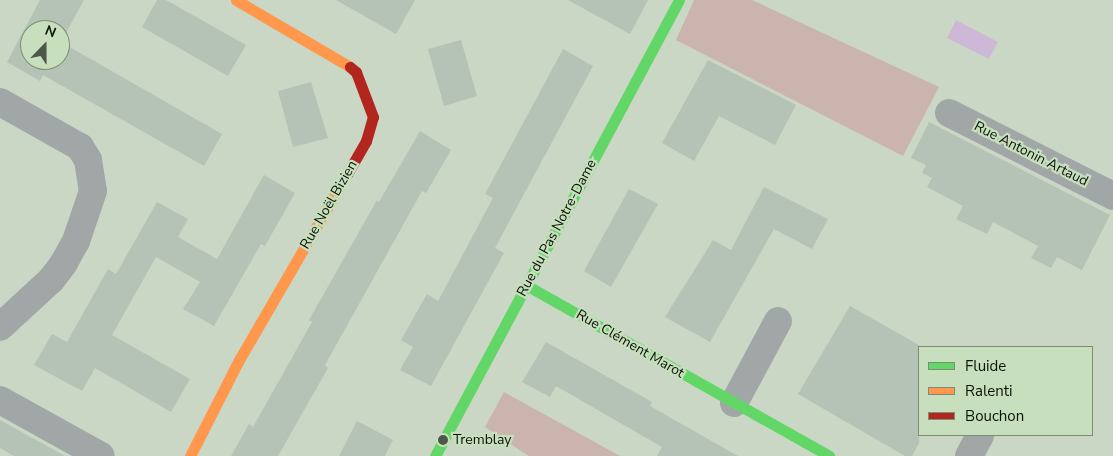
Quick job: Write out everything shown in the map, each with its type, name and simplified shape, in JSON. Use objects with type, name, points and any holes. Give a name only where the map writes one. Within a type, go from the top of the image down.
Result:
[{"type":"street","name":"Rue Noël Bizien","points":[[190,456],[239,360],[366,141],[373,117],[356,72],[345,62],[236,0]]},
{"type":"street","name":"Rue du Pas Notre-Dame","points":[[435,456],[679,0]]},
{"type":"street","points":[[0,102],[80,147],[88,160],[93,192],[76,241],[64,263],[51,280],[0,327]]},
{"type":"street","name":"Rue Antonin Artaud","points":[[949,113],[1113,196]]},
{"type":"street","name":"Rue Clément Marot","points":[[526,284],[829,456]]},
{"type":"street","points":[[734,402],[778,321]]},
{"type":"street","points":[[0,400],[101,456]]},
{"type":"street","points":[[969,456],[979,436]]},
{"type":"shaded area","points":[[694,0],[752,0],[939,87],[903,156],[676,40]]},
{"type":"shaded area","points":[[956,20],[998,42],[989,59],[947,38]]},
{"type":"shaded area","points":[[504,392],[620,456],[529,456],[485,427]]},
{"type":"building","points":[[40,0],[84,0],[70,26],[70,20],[29,20]]},
{"type":"building","points":[[157,0],[166,0],[246,45],[228,76],[142,27]]},
{"type":"building","points":[[336,0],[415,0],[396,34]]},
{"type":"building","points":[[568,0],[648,0],[630,34]]},
{"type":"building","points":[[20,38],[20,69],[7,62]]},
{"type":"building","points":[[461,40],[477,96],[444,106],[428,49]]},
{"type":"building","points":[[70,47],[222,134],[204,166],[43,75],[40,81],[21,70],[70,70]]},
{"type":"building","points":[[563,49],[593,66],[495,248],[504,253],[431,386],[400,370],[413,347],[401,340],[427,294],[438,301],[493,198],[485,194]]},
{"type":"building","points":[[708,60],[796,105],[775,145],[719,116],[694,161],[662,143]]},
{"type":"building","points":[[311,82],[328,138],[293,147],[278,91]]},
{"type":"building","points":[[929,122],[1110,215],[1082,270],[1057,257],[1051,268],[1031,258],[1038,246],[993,222],[987,234],[956,219],[963,206],[927,187],[932,178],[922,173],[926,165],[911,158]]},
{"type":"building","points":[[420,131],[451,150],[426,193],[422,191],[325,365],[328,368],[278,456],[231,456],[249,424],[253,427],[312,322],[309,320],[377,200],[379,202]]},
{"type":"building","points":[[264,175],[295,193],[265,246],[261,244],[214,326],[183,309],[200,282],[156,257],[112,335],[190,379],[171,412],[95,368],[82,391],[34,365],[52,334],[67,342],[108,269],[116,274],[157,202],[188,219],[178,237],[217,259]]},
{"type":"building","points":[[764,187],[828,219],[812,249],[774,229],[710,342],[665,317],[713,240],[731,250]]},
{"type":"building","points":[[629,189],[658,204],[611,287],[584,271]]},
{"type":"building","points":[[850,306],[919,345],[919,443],[912,456],[905,456],[798,394]]},
{"type":"building","points":[[546,342],[652,402],[650,406],[738,456],[657,456],[662,447],[556,386],[550,397],[522,382]]},
{"type":"building","points":[[0,420],[65,456],[14,456],[0,448]]},
{"type":"building","points":[[357,421],[393,440],[385,456],[339,456]]},
{"type":"traffic: fast","points":[[435,456],[679,0]]},
{"type":"traffic: fast","points":[[526,285],[829,456]]},
{"type":"traffic: slow","points":[[236,0],[350,67]]},
{"type":"traffic: slow","points":[[190,456],[239,360],[347,174]]},
{"type":"traffic: jam","points":[[347,174],[366,141],[373,117],[356,72],[350,67]]},
{"type":"place","name":"Tremblay","points":[[443,440]]}]
